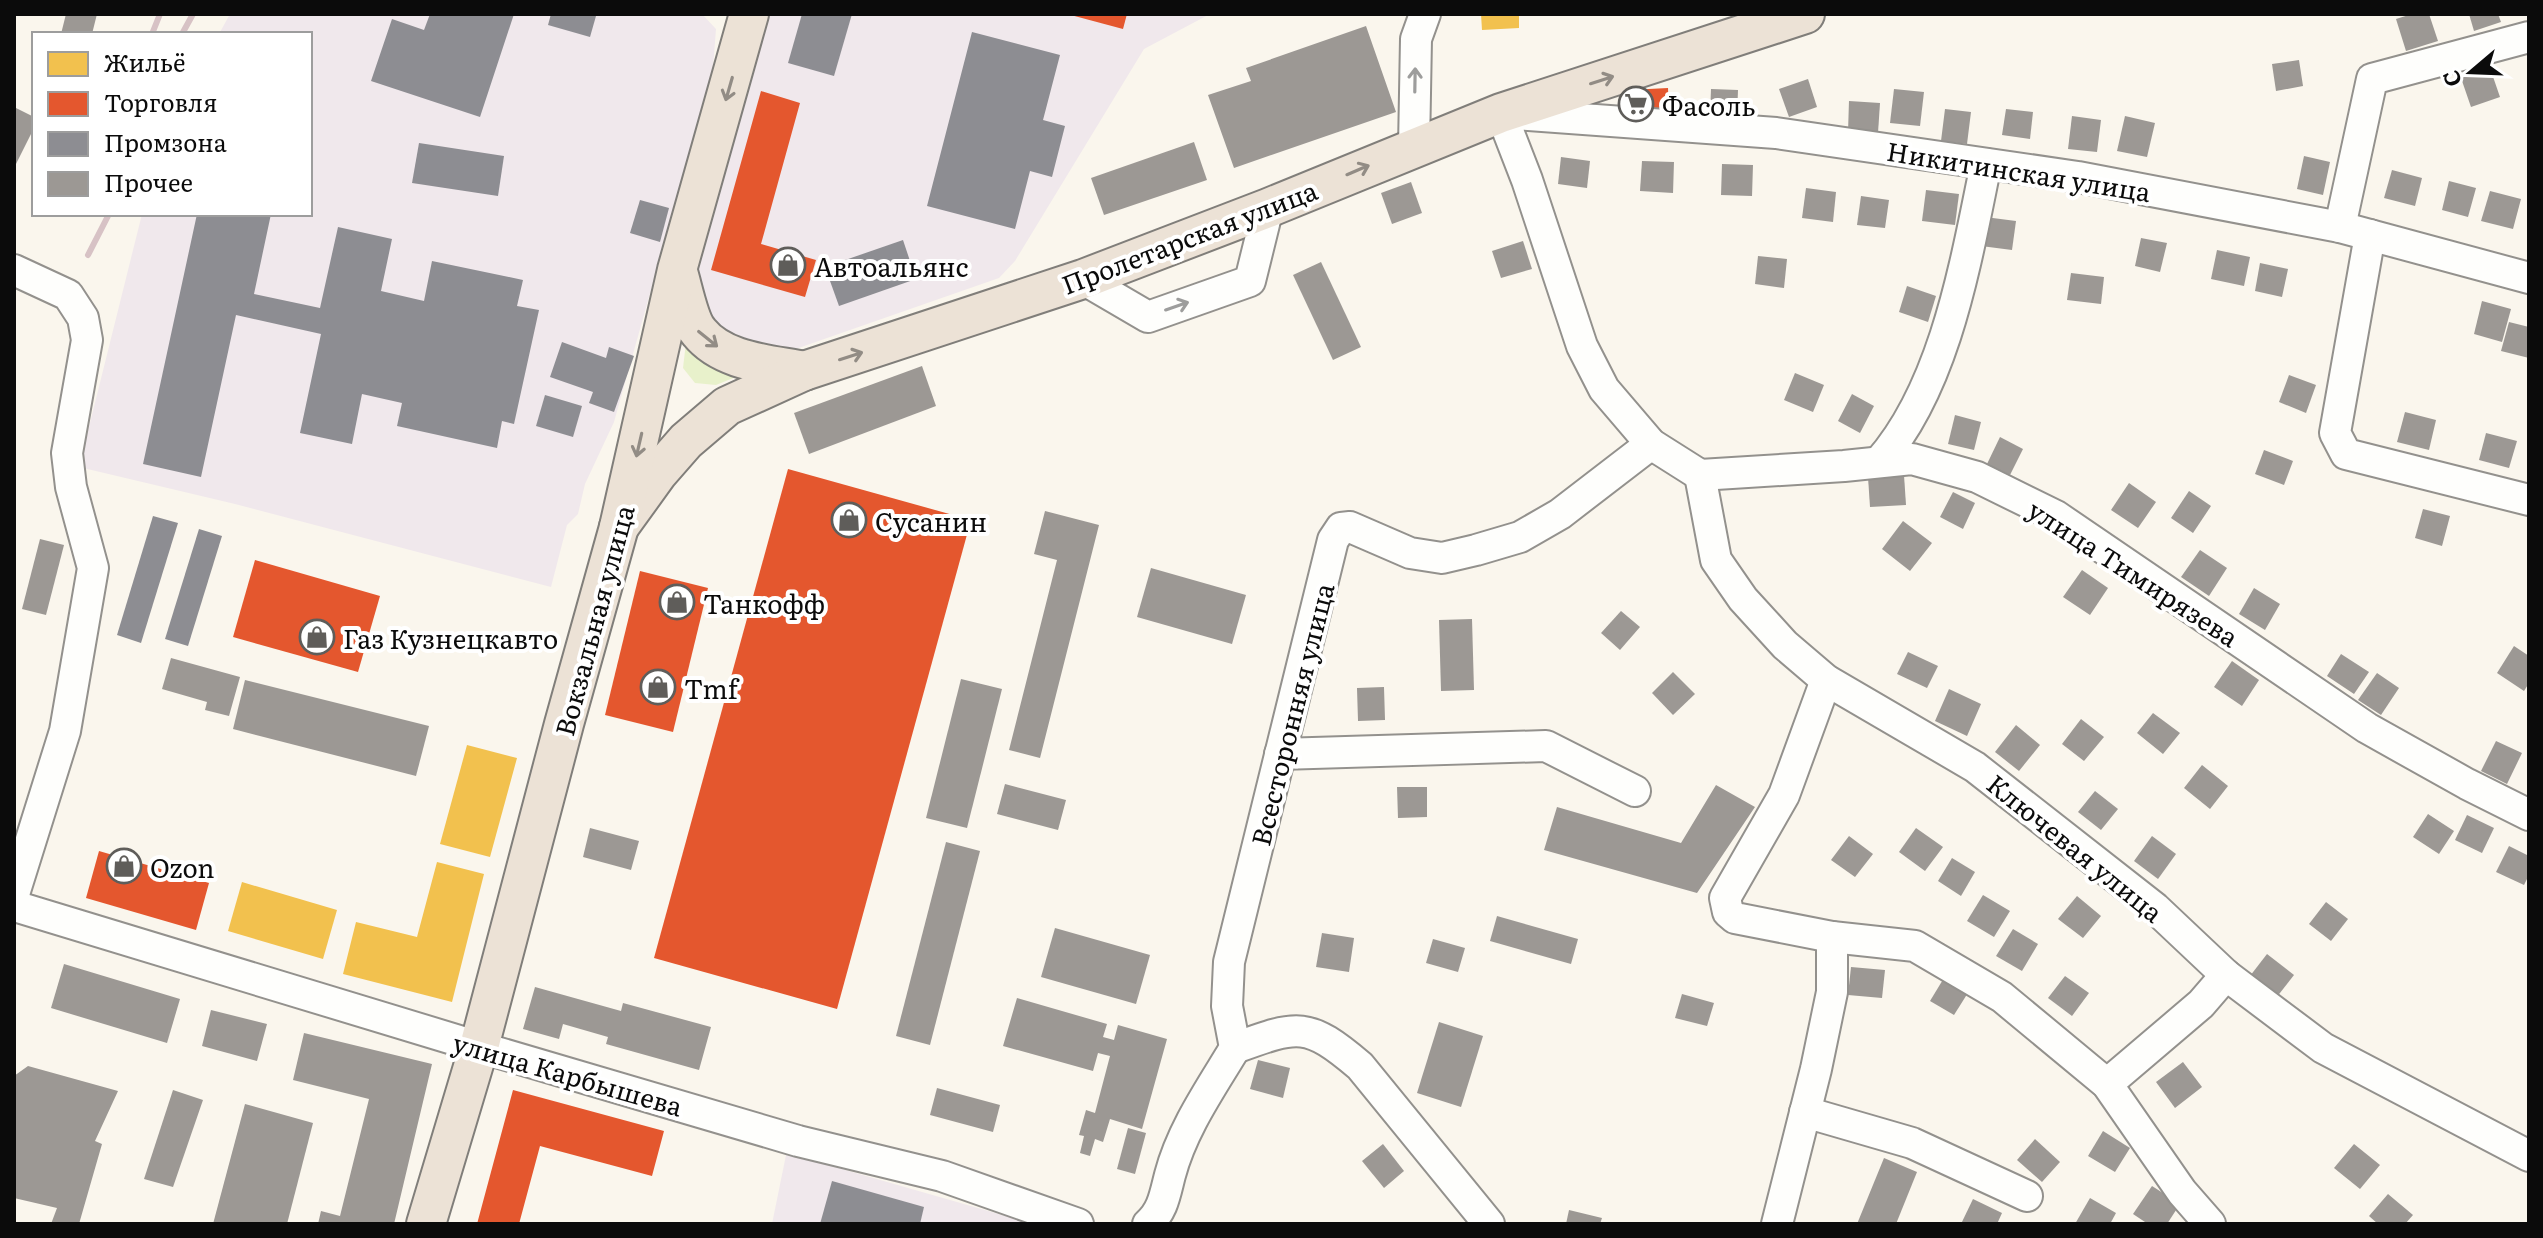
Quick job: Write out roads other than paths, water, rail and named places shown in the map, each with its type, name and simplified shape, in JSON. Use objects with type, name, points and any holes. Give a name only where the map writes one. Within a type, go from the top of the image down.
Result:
[{"type":"main road","name":"Пролетарская улица","points":[[619,527],[667,462],[727,406],[804,371],[1083,279],[1501,113],[1805,14]]},
{"type":"main road","name":"Вокзальная улица","points":[[426,1224],[479,1047],[619,527],[677,270],[742,21]]},
{"type":"main road","points":[[677,270],[697,331],[715,347],[737,357],[804,371]]},
{"type":"main road","points":[[656,369],[664,395],[677,409],[697,411],[727,406]]},
{"type":"street","points":[[1414,147],[1416,39],[1425,14]]},
{"type":"street","points":[[2340,227],[2372,79],[2529,37]]},
{"type":"street","points":[[1501,113],[1527,180],[1582,346],[1604,389],[1651,444],[1700,475]]},
{"type":"street","name":"Никитинская улица","points":[[1501,113],[1776,133],[2078,177],[2340,227],[2529,278]]},
{"type":"street","points":[[1879,462],[1898,441],[1930,379],[1964,271],[1986,164]]},
{"type":"street","points":[[1083,279],[1148,317],[1250,281],[1268,208]]},
{"type":"street","points":[[2370,235],[2335,433],[2346,454],[2529,500]]},
{"type":"street","name":"улица Карбышева","points":[[14,270],[68,295],[83,318],[87,340],[67,453],[71,487],[93,568],[65,731],[14,894],[21,908],[798,1141],[942,1176],[1078,1224]]},
{"type":"street","name":"Всесторонняя улица","points":[[1235,1048],[1227,1006],[1229,962],[1333,540],[1341,528],[1350,527],[1410,553],[1442,558],[1476,550],[1520,537],[1560,514],[1651,444]]},
{"type":"street","name":"улица Тимирязева","points":[[1700,475],[1912,459],[1977,477],[2056,516],[2367,728],[2529,815]]},
{"type":"street","name":"Ключевая улица","points":[[1700,475],[1716,560],[1743,599],[1785,645],[1826,680],[1975,767],[2155,908],[2226,975],[2323,1048],[2529,1156]]},
{"type":"street","points":[[1826,680],[1784,795],[1725,898],[1728,912],[1735,918],[1832,937],[1915,946],[2002,997],[2107,1084],[2182,1192],[2210,1224]]},
{"type":"street","points":[[1280,754],[1546,746],[1635,791]]},
{"type":"street","points":[[1777,1224],[1832,992],[1832,937]]},
{"type":"street","points":[[2107,1084],[2201,1004],[2226,975]]},
{"type":"street","points":[[1148,1224],[1159,1215],[1174,1159],[1197,1110],[1235,1048],[1283,1031],[1311,1032],[1336,1046],[1360,1066],[1489,1224]]},
{"type":"street","points":[[1805,1112],[1912,1143],[2027,1196]]},
{"type":"railway","points":[[153,32],[160,14]]},
{"type":"railway","points":[[183,32],[193,14]]},
{"type":"railway","points":[[88,255],[108,216]]},
{"type":"place","name":"Фасоль","points":[[1636,104]]},
{"type":"place","name":"Автоальянс","points":[[788,265]]},
{"type":"place","name":"Сусанин","points":[[849,520]]},
{"type":"place","name":"Танкофф","points":[[677,602]]},
{"type":"place","name":"Газ Кузнецкавто","points":[[317,637]]},
{"type":"place","name":"Tmf","points":[[658,687]]},
{"type":"place","name":"Ozon","points":[[124,866]]}]
